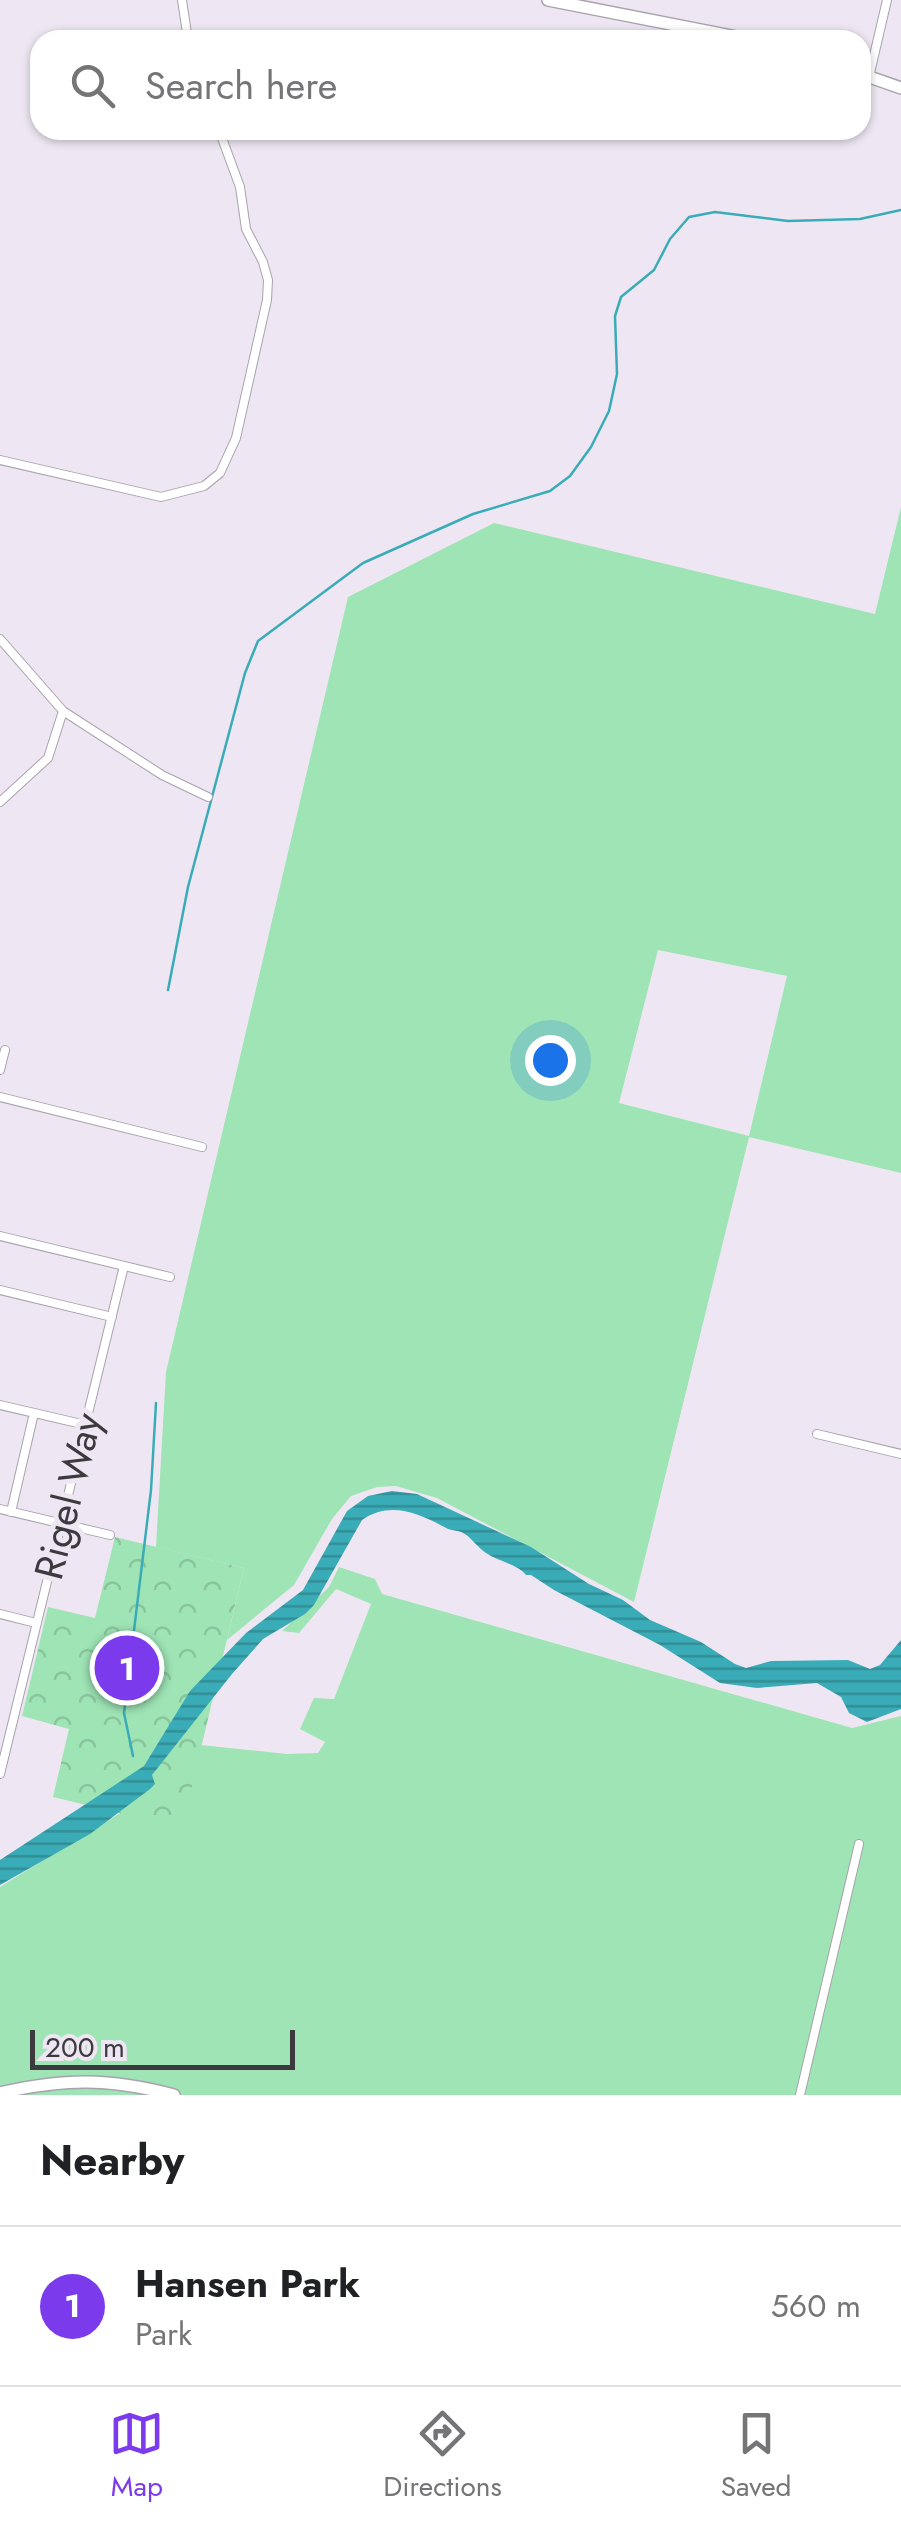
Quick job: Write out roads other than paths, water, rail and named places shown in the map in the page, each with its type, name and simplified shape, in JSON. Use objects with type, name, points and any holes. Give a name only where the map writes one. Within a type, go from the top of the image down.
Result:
[{"type":"street","points":[[182,0],[186,30]]},
{"type":"street","points":[[548,0],[701,30]]},
{"type":"street","points":[[871,55],[887,0]]},
{"type":"street","points":[[871,78],[901,88]]},
{"type":"street","points":[[0,460],[161,497],[204,486],[220,472],[236,438],[268,280],[246,229],[240,187],[223,140]]},
{"type":"street","points":[[0,639],[63,711],[162,776],[208,797]]},
{"type":"street","points":[[0,802],[48,758],[63,711]]},
{"type":"street","points":[[0,1070],[5,1050]]},
{"type":"street","points":[[0,1098],[202,1147]]},
{"type":"street","points":[[0,1236],[170,1277]]},
{"type":"street","name":"Rigel Way","points":[[0,1774],[124,1266]]},
{"type":"street","points":[[0,1290],[112,1317]]},
{"type":"street","points":[[0,1405],[86,1425]]},
{"type":"street","points":[[11,1512],[34,1413]]},
{"type":"street","points":[[817,1434],[901,1454]]},
{"type":"street","points":[[0,1509],[110,1536]]},
{"type":"street","points":[[0,1614],[36,1623]]},
{"type":"street","points":[[0,1723],[12,1726]]},
{"type":"street","points":[[800,2095],[859,1844]]},
{"type":"street","points":[[0,2093],[86,2080],[112,2081],[174,2095]]},
{"type":"water","points":[[392,1491],[417,1494],[531,1547],[650,1620],[701,1642],[746,1668],[771,1661],[848,1660],[870,1669],[880,1665],[901,1640],[901,1709],[867,1722],[849,1713],[841,1697],[817,1683],[757,1688],[720,1683],[660,1645],[486,1553],[463,1533],[416,1514],[384,1511],[362,1520],[314,1605],[263,1639],[232,1674],[152,1775],[155,1784],[150,1789],[90,1834],[0,1885],[0,1860],[144,1766],[190,1691],[246,1633],[303,1590],[347,1511],[368,1496]]},
{"type":"waterway","points":[[168,990],[188,887],[245,673],[258,641],[363,563],[473,514],[550,491],[570,476],[591,447],[609,411],[617,374],[615,316],[621,297],[654,270],[670,239],[689,217],[715,212],[788,221],[860,219],[901,210]]},
{"type":"waterway","points":[[133,1756],[124,1713],[151,1490],[156,1403]]},
{"type":"place","name":"Hansen Park","points":[[127,1668]]}]
